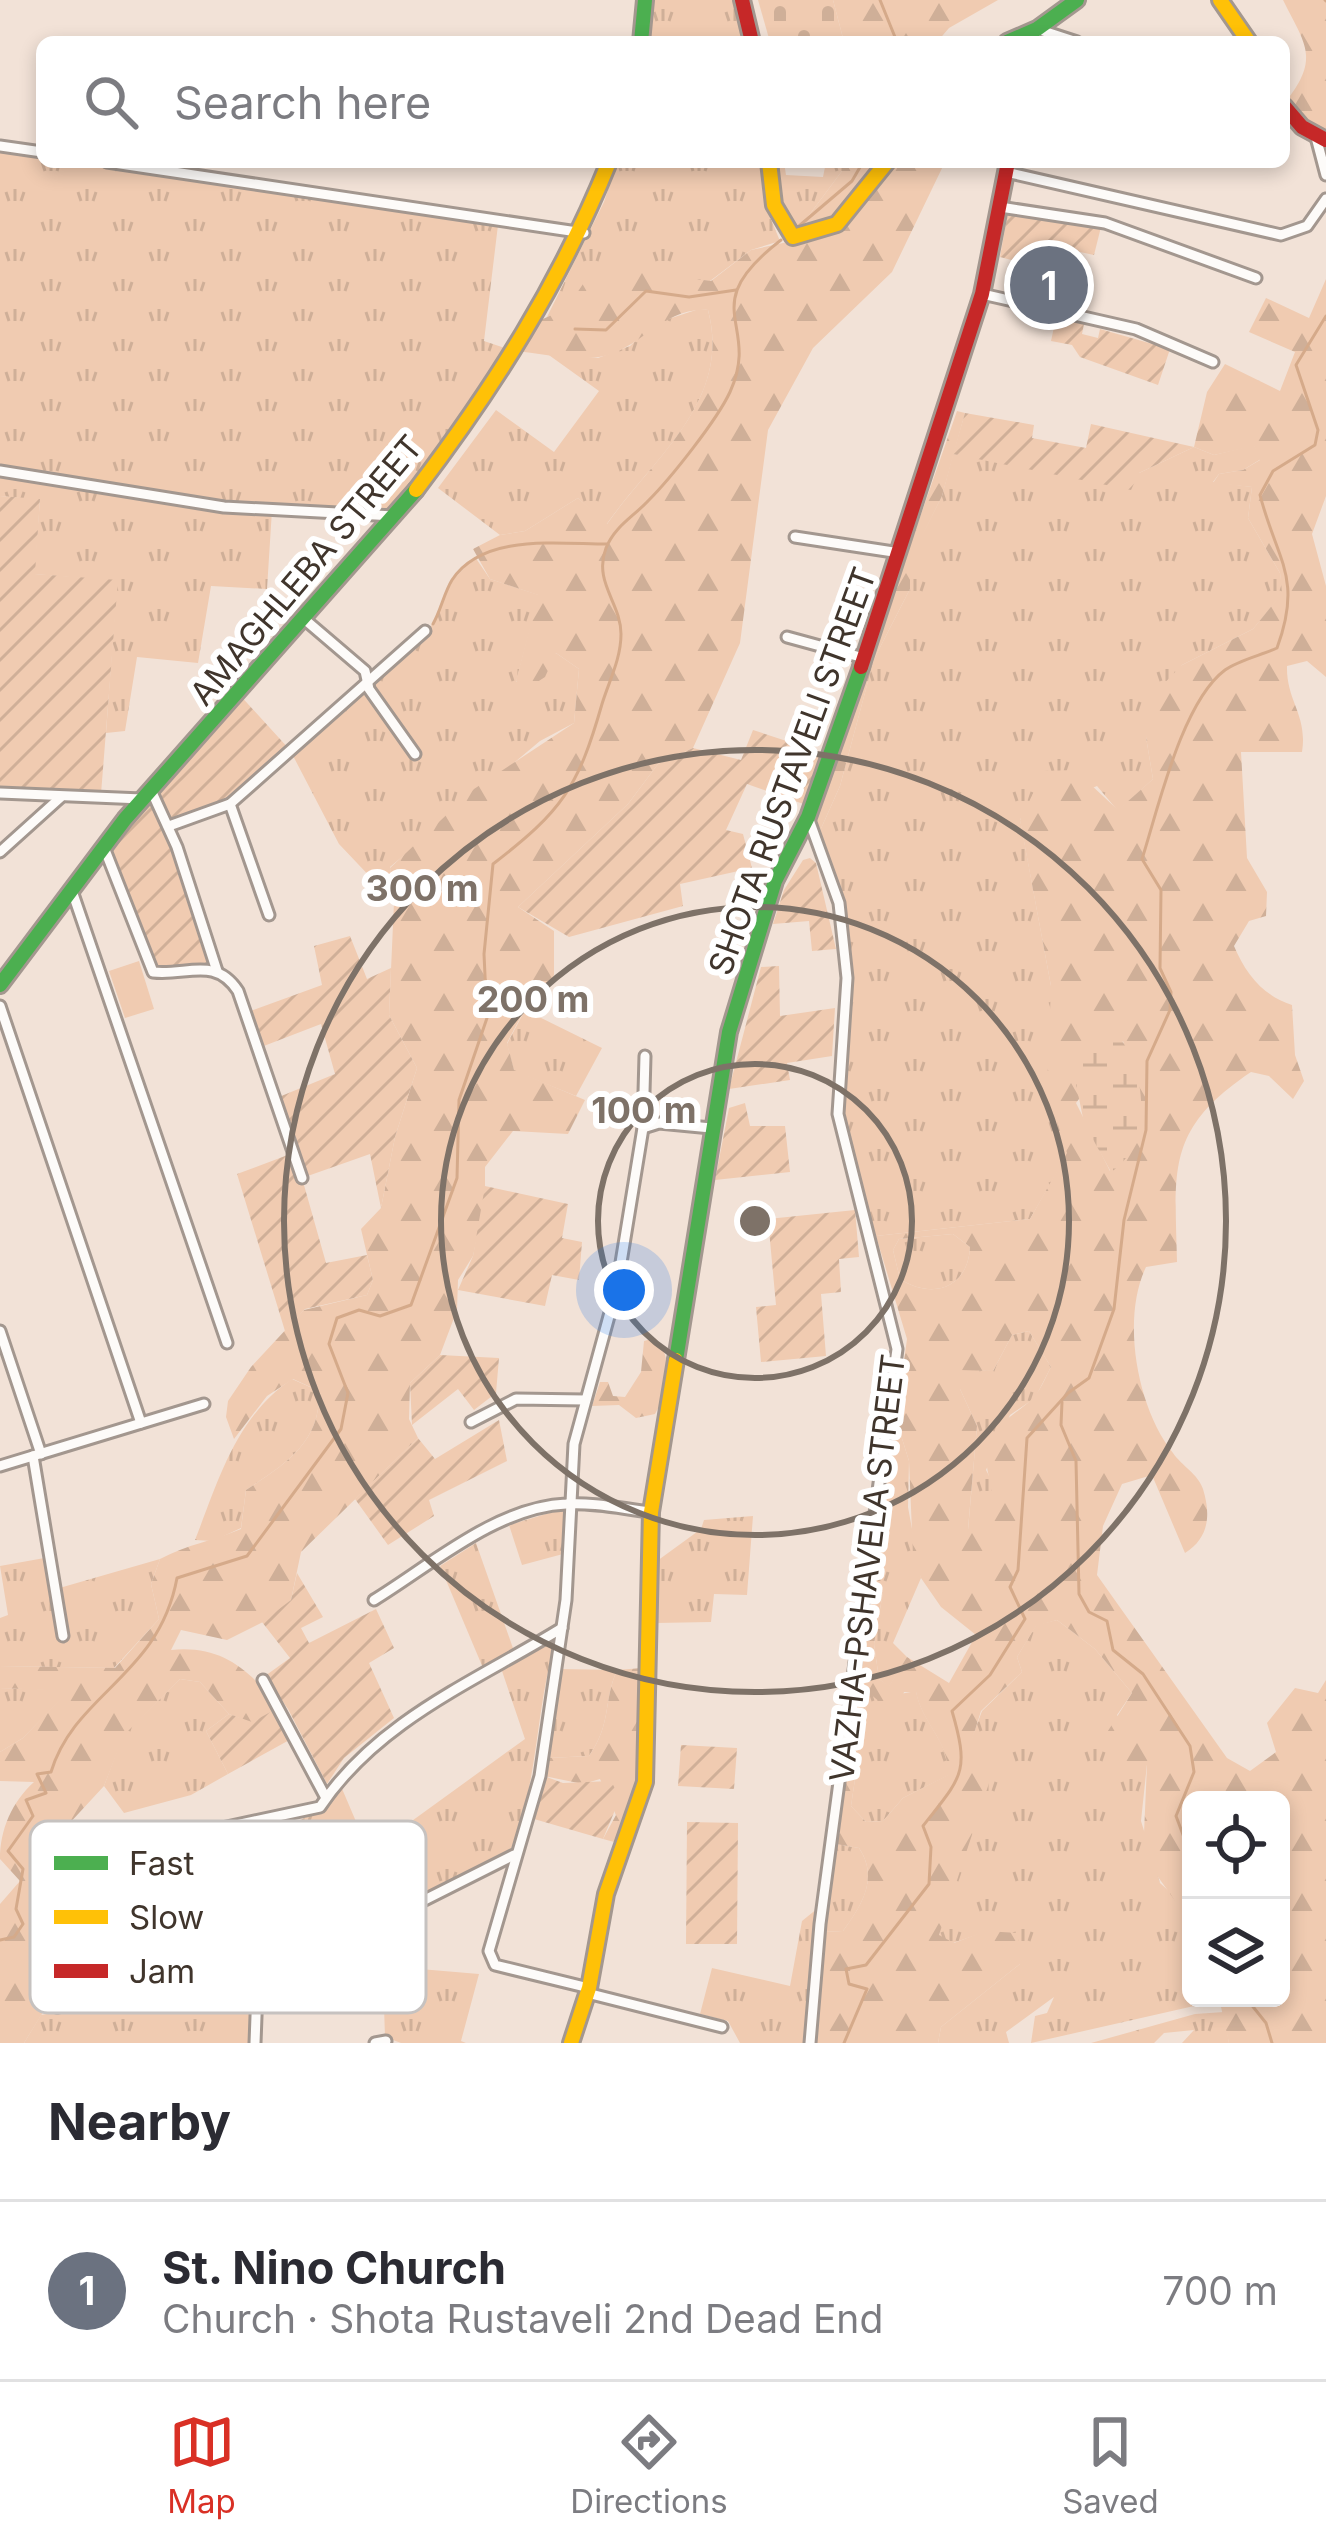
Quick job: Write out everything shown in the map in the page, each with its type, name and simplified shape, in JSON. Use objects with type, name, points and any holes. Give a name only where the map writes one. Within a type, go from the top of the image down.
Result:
[{"type":"street","points":[[642,36],[645,0]]},
{"type":"street","points":[[742,0],[751,36]]},
{"type":"street","points":[[1034,36],[1077,0]]},
{"type":"street","points":[[1220,0],[1246,36]]},
{"type":"street","points":[[1290,111],[1321,138],[1326,175]]},
{"type":"street","points":[[0,146],[36,151]]},
{"type":"street","points":[[147,168],[584,233]]},
{"type":"street","name":"AMAGHLEBA STREET","points":[[0,985],[147,795],[396,516],[514,351],[584,233],[607,168]]},
{"type":"street","points":[[771,168],[780,222],[793,237],[812,239],[842,222],[882,168]]},
{"type":"street","name":"SHOTA RUSTAVELI STREET","points":[[571,2043],[588,1990],[606,1894],[645,1782],[651,1512],[729,1032],[767,902],[808,817],[900,553],[982,294],[1007,168]]},
{"type":"street","points":[[1011,168],[1281,235],[1307,226],[1326,199]]},
{"type":"street","points":[[1000,207],[1105,223],[1256,278]]},
{"type":"street","points":[[982,294],[1136,329],[1213,362]]},
{"type":"street","points":[[0,471],[224,507],[396,516]]},
{"type":"street","points":[[795,537],[900,553]]},
{"type":"street","points":[[303,618],[365,671],[367,682],[416,754]]},
{"type":"street","points":[[169,826],[230,804],[425,631]]},
{"type":"street","points":[[787,637],[864,658]]},
{"type":"street","points":[[0,794],[147,795],[169,826],[217,971]]},
{"type":"street","points":[[0,852],[61,796]]},
{"type":"street","points":[[230,804],[269,915]]},
{"type":"street","name":"VAZHA-PSHAVELA STREET","points":[[808,817],[839,903],[847,978],[838,1114],[898,1349],[820,1924],[810,2043]]},
{"type":"street","points":[[104,850],[153,972],[203,967],[217,971],[238,991],[302,1178]]},
{"type":"street","points":[[72,891],[227,1343]]},
{"type":"street","points":[[0,1006],[141,1423]]},
{"type":"street","points":[[645,1056],[643,1128],[616,1287],[586,1400],[567,1504],[562,1628],[540,1776],[514,1855],[489,1959],[722,2026]]},
{"type":"street","points":[[643,1128],[659,1123],[711,1128]]},
{"type":"street","points":[[0,1331],[37,1455],[64,1636]]},
{"type":"street","points":[[471,1422],[516,1399],[586,1400]]},
{"type":"street","points":[[0,1466],[204,1404]]},
{"type":"street","points":[[374,1600],[501,1521],[567,1504],[651,1512]]},
{"type":"street","points":[[275,1821],[320,1807],[402,1721],[562,1628]]},
{"type":"street","points":[[262,1680],[326,1798]]},
{"type":"street","points":[[426,1899],[514,1855]]},
{"type":"street","points":[[255,2043],[256,2013]]},
{"type":"green space","points":[[651,0],[734,0],[745,36],[646,36]]},
{"type":"green space","points":[[758,0],[833,0],[842,36],[768,36]]},
{"type":"green space","points":[[833,0],[998,0],[942,36],[842,36]]},
{"type":"green space","points":[[1283,0],[1326,0],[1326,138],[1290,106],[1306,62],[1298,28]]},
{"type":"green space","points":[[0,152],[36,157],[36,168],[109,168],[498,225],[484,341],[514,351],[396,516],[272,510],[267,589],[211,586],[198,663],[137,657],[125,731],[106,733],[117,581],[34,574],[40,500],[0,496]]},
{"type":"green space","points":[[615,168],[762,168],[765,205],[780,241],[751,250],[710,281],[672,279],[547,317],[604,202]]},
{"type":"green space","points":[[774,168],[785,168],[786,175],[823,177],[825,168],[842,168],[795,234],[778,207]]},
{"type":"green space","points":[[879,168],[835,218],[795,234],[842,171]]},
{"type":"green space","points":[[882,168],[942,168],[892,272],[813,348],[768,430],[740,643],[693,748],[658,764],[628,804],[518,907],[554,931],[554,975],[542,1003],[528,1003],[507,1043],[514,1070],[585,1100],[568,1134],[513,1131],[485,1167],[485,1200],[473,1256],[458,1280],[457,1310],[440,1355],[410,1383],[409,1419],[418,1438],[301,1552],[291,1600],[273,1617],[227,1640],[181,1630],[171,1650],[220,1656],[257,1682],[280,1707],[252,1723],[229,1714],[200,1682],[180,1679],[124,1735],[104,1786],[72,1821],[30,1821],[30,2013],[43,2013],[24,2043],[0,2043],[0,1904],[20,1881],[0,1859],[1,1848],[14,1807],[34,1782],[0,1781],[0,1752],[23,1738],[68,1691],[0,1688],[0,1666],[115,1668],[159,1619],[151,1584],[160,1559],[241,1529],[246,1490],[287,1461],[307,1438],[319,1391],[293,1379],[267,1396],[234,1439],[226,1417],[228,1401],[251,1367],[304,1310],[367,1295],[373,1280],[361,1229],[381,1208],[395,1137],[417,1068],[389,1015],[394,902],[390,868],[474,789],[574,723],[579,669],[556,653],[545,677],[525,690],[516,681],[538,595],[490,579],[473,549],[500,535],[525,531],[578,498],[607,524],[666,451],[699,400],[709,372],[712,342],[708,310],[677,315],[627,347],[599,357],[514,351],[532,324],[567,308],[583,284],[627,270],[711,281],[751,250],[825,234]]},
{"type":"green space","points":[[1008,212],[1101,227],[1094,255],[1043,244],[1037,267],[1000,257]]},
{"type":"green space","points":[[1326,279],[1326,496],[1312,534],[1326,586],[1326,677],[1307,661],[1287,666],[1302,728],[1302,752],[1241,752],[1247,858],[1267,892],[1266,916],[1249,921],[1234,946],[1256,982],[1292,1005],[1295,1055],[1304,1081],[1293,1099],[1269,1076],[1251,1072],[1203,1113],[1181,1153],[1177,1262],[1146,1267],[1134,1337],[1150,1412],[1173,1453],[1201,1484],[1206,1525],[1185,1553],[1152,1475],[1122,1484],[1103,1526],[1097,1575],[1227,1758],[1250,1771],[1276,1752],[1267,1723],[1295,1688],[1318,1693],[1326,1680],[1326,2043],[1229,2043],[1221,2007],[1290,2007],[1290,1791],[1182,1791],[1182,1910],[1143,1856],[1147,1765],[1125,1770],[1110,1754],[1106,1734],[1132,1693],[1095,1649],[1057,1620],[1036,1626],[1017,1657],[1022,1672],[981,1711],[971,1743],[993,1771],[939,1935],[954,1943],[985,1931],[1018,1933],[1020,1964],[941,2027],[938,2043],[815,2043],[823,1932],[843,1931],[868,1881],[859,1848],[836,1844],[873,1586],[883,1592],[874,1644],[879,1679],[889,1686],[907,1657],[949,1683],[976,1635],[941,1607],[921,1578],[913,1555],[909,1461],[896,1419],[907,1339],[876,1236],[1030,1219],[1067,1153],[1047,1090],[1051,986],[1020,820],[1044,771],[1075,770],[1118,810],[1153,779],[1146,737],[1148,700],[1182,665],[1253,629],[1282,593],[1280,573],[1248,518],[1252,487],[1213,483],[1219,474],[1243,470],[1260,460],[1254,446],[1214,455],[1194,447],[1207,392],[1225,364],[1280,391],[1295,352],[1249,332],[1266,298],[1309,318]],"holes":[[[1123,1041],[1138,1093],[1110,1171],[1076,1103]],[[953,1234],[970,1247],[956,1281],[925,1289],[900,1279],[893,1250],[899,1239]],[[1029,1331],[1051,1367],[1034,1397],[990,1441],[987,1464],[993,1505],[985,1534],[968,1529],[977,1426],[960,1389],[960,1370],[993,1371],[1012,1335]],[[868,1692],[889,1710],[898,1709],[904,1692],[916,1692],[944,1752],[948,1775],[903,1798],[883,1821],[866,1822],[851,1806]]]},
{"type":"green space","points":[[708,310],[712,343],[699,400],[666,451],[606,525],[578,498],[525,531],[500,535],[438,488],[496,410],[554,452],[599,391],[546,353],[598,358],[630,346],[653,324]]},
{"type":"green space","points":[[1056,318],[1084,324],[1082,334],[1098,338],[1100,329],[1170,349],[1158,385],[1080,357],[1072,345],[1051,341]]},
{"type":"green space","points":[[957,411],[965,413],[942,496],[910,561],[910,589],[874,659],[840,786],[819,833],[816,816]]},
{"type":"green space","points":[[965,413],[1034,425],[1032,438],[1086,448],[1091,424],[1194,447],[1139,473],[1131,490],[953,454]]},
{"type":"green space","points":[[1254,445],[1261,459],[1243,470],[1219,474],[1213,482],[1252,487],[1248,518],[1280,573],[1283,593],[1253,629],[1182,665],[1146,737],[1153,779],[1118,811],[1097,786],[1020,819],[1051,986],[1068,1153],[1030,1219],[876,1236],[851,1158],[843,1100],[852,992],[844,905],[819,833],[840,786],[874,659],[910,589],[909,561],[942,496],[953,454],[1139,473],[1194,447],[1214,455]]},
{"type":"green space","points":[[0,496],[40,499],[35,574],[118,580],[101,794],[0,790]]},
{"type":"green space","points":[[475,557],[490,579],[539,595],[516,682],[556,653],[579,669],[574,723],[540,741],[390,867],[394,902],[339,844],[290,750],[433,624],[449,584]]},
{"type":"green space","points":[[237,692],[290,750],[230,804],[169,826],[217,971],[153,972],[105,850]]},
{"type":"green space","points":[[753,730],[826,754],[809,806],[747,784],[726,830],[743,834],[752,868],[680,884],[683,906],[569,937],[518,907],[628,804],[658,764],[693,748],[741,760]]},
{"type":"green space","points":[[803,860],[816,863],[836,949],[812,951],[809,921],[773,924],[784,890]]},
{"type":"green space","points":[[350,936],[367,979],[391,968],[389,1015],[417,1068],[395,1137],[381,1208],[370,1154],[302,1178],[326,1263],[367,1255],[373,1280],[367,1295],[305,1309],[285,1331],[237,1174],[293,1153],[274,1099],[335,1074],[321,1024],[256,1049],[245,1013],[322,985],[314,946]]},
{"type":"green space","points":[[139,961],[154,1009],[125,1018],[109,971]]},
{"type":"green space","points":[[779,966],[780,1016],[835,1008],[832,1056],[787,1063],[790,1080],[729,1089],[761,967]]},
{"type":"green space","points":[[525,1010],[602,1048],[576,1096],[514,1071],[507,1044]]},
{"type":"green space","points":[[1115,1032],[1134,1065],[1141,1105],[1134,1144],[1111,1172],[1084,1123],[1074,1074],[1091,1047]]},
{"type":"green space","points":[[745,1103],[750,1126],[785,1126],[790,1172],[715,1180],[729,1108]]},
{"type":"green space","points":[[485,1186],[568,1204],[562,1238],[582,1242],[579,1280],[552,1275],[545,1306],[458,1290],[473,1256]]},
{"type":"green space","points":[[855,1210],[859,1257],[839,1259],[841,1292],[821,1294],[826,1356],[761,1362],[756,1307],[776,1305],[768,1219]]},
{"type":"green space","points":[[953,1234],[970,1247],[956,1281],[925,1289],[900,1279],[893,1250],[899,1239]]},
{"type":"green space","points":[[1029,1331],[1051,1367],[1035,1398],[1010,1415],[986,1470],[995,1502],[986,1535],[968,1530],[977,1426],[960,1389],[959,1369],[993,1371],[1012,1335]]},
{"type":"green space","points":[[655,1338],[665,1355],[667,1374],[655,1414],[636,1418],[619,1405],[592,1406],[600,1382],[608,1382],[613,1396],[625,1397],[641,1372],[644,1341]]},
{"type":"green space","points":[[440,1355],[499,1358],[496,1393],[474,1410],[458,1389],[412,1425],[410,1383]]},
{"type":"green space","points":[[292,1379],[319,1391],[307,1438],[287,1461],[246,1490],[241,1528],[213,1541],[195,1540],[221,1472],[243,1431]]},
{"type":"green space","points":[[896,1419],[909,1461],[908,1507],[921,1578],[893,1643],[907,1657],[889,1687],[879,1679],[874,1644],[883,1592],[873,1586]]},
{"type":"green space","points":[[499,1420],[507,1461],[429,1500],[434,1516],[388,1545],[355,1499],[418,1438],[435,1459]]},
{"type":"green space","points":[[563,1509],[563,1554],[522,1565],[509,1525]]},
{"type":"green space","points":[[753,1516],[747,1595],[714,1594],[711,1622],[656,1623],[657,1561],[701,1529],[704,1520]]},
{"type":"green space","points":[[476,1543],[514,1651],[483,1668],[440,1566]]},
{"type":"green space","points":[[50,1557],[56,1589],[160,1559],[151,1584],[159,1619],[114,1668],[0,1666],[0,1618],[8,1615],[0,1566]]},
{"type":"green space","points":[[297,1573],[323,1617],[301,1628],[309,1643],[376,1609],[394,1648],[369,1663],[394,1718],[344,1758],[327,1784],[265,1676],[290,1658],[262,1622],[291,1600]]},
{"type":"green space","points":[[1057,1620],[1095,1649],[1132,1693],[1117,1715],[1147,1764],[1141,1821],[1160,1883],[1182,1905],[1182,2007],[1190,2007],[1031,2043],[1035,2016],[1047,2013],[1054,1997],[1006,2032],[1009,2043],[938,2043],[941,2027],[1020,1964],[985,1932],[953,1943],[939,1936],[970,1743],[982,1711],[1022,1672],[1017,1657],[1036,1625]]},
{"type":"green space","points":[[556,1641],[520,1825],[510,1851],[426,1894],[426,1821],[412,1821],[525,1739],[501,1668]]},
{"type":"green space","points":[[642,1668],[641,1783],[618,1843],[603,1839],[616,1815],[600,1779],[583,1784],[544,1776],[548,1758],[589,1756],[601,1733],[617,1670]]},
{"type":"green space","points":[[559,1669],[617,1670],[601,1733],[589,1756],[548,1758]]},
{"type":"green space","points":[[180,1679],[200,1682],[229,1714],[206,1731],[228,1774],[191,1795],[124,1813],[104,1786],[123,1735]]},
{"type":"green space","points":[[0,1688],[70,1690],[23,1738],[0,1752]]},
{"type":"green space","points":[[868,1691],[879,1698],[916,1691],[945,1752],[949,1775],[903,1798],[883,1821],[866,1822],[851,1806]]},
{"type":"green space","points":[[276,1709],[293,1738],[228,1774],[206,1731],[229,1714],[252,1722]]},
{"type":"green space","points":[[681,1745],[737,1748],[734,1789],[678,1786]]},
{"type":"green space","points":[[544,1776],[563,1783],[611,1781],[620,1798],[603,1839],[534,1819]]},
{"type":"green space","points":[[340,1784],[356,1821],[296,1821],[316,1810]]},
{"type":"green space","points":[[687,1822],[738,1823],[737,1944],[686,1944]]},
{"type":"green space","points":[[836,1844],[859,1848],[868,1881],[843,1931],[823,1932]]},
{"type":"green space","points":[[818,1908],[806,2043],[740,2043],[728,2021],[700,2014],[712,1968],[790,1986],[802,1921]]},
{"type":"green space","points":[[426,1970],[479,1974],[461,2041],[466,2043],[401,2043],[385,2037],[384,2013],[426,2013]]},
{"type":"green space","points":[[1224,2012],[1229,2043],[1182,2043],[1194,2030],[1164,2033],[1154,2043],[1091,2043],[1195,2014]]},
{"type":"green space","points":[[251,2013],[250,2043],[24,2043],[41,2015]]},
{"type":"waterway","points":[[880,0],[895,36]]},
{"type":"waterway","points":[[799,226],[852,181],[860,168]]},
{"type":"waterway","points":[[0,1940],[14,1937],[23,1924],[16,1909],[23,1869],[8,1851],[33,1816],[26,1800],[46,1793],[37,1774],[51,1772],[78,1722],[153,1639],[177,1578],[247,1556],[341,1429],[348,1393],[329,1344],[337,1318],[359,1310],[380,1316],[411,1305],[457,1178],[459,1100],[487,1018],[484,954],[493,864],[551,812],[585,757],[620,643],[620,623],[603,571],[606,548],[619,528],[681,464],[724,404],[738,368],[734,315],[740,283],[781,240]]},
{"type":"waterway","points":[[575,329],[606,330],[646,291],[689,297],[736,290]]},
{"type":"waterway","points":[[844,2043],[867,1989],[849,1984],[846,1969],[866,1965],[929,1884],[931,1847],[923,1826],[954,1784],[961,1761],[952,1711],[990,1675],[1025,1619],[1010,1587],[1018,1570],[1027,1438],[1068,1393],[1089,1378],[1114,1309],[1124,1220],[1146,1130],[1147,1061],[1170,1010],[1171,992],[1160,968],[1161,890],[1142,859],[1173,758],[1196,706],[1225,670],[1277,648],[1288,586],[1260,495],[1273,471],[1315,445],[1318,430],[1296,365],[1326,316]]},
{"type":"waterway","points":[[433,624],[452,580],[482,555],[523,544],[607,544]]},
{"type":"waterway","points":[[1062,1402],[1061,1425],[1076,1461],[1079,1594],[1089,1612],[1107,1621],[1113,1650],[1143,1674],[1190,1746],[1194,1772],[1186,1791]]},
{"type":"waterway","points":[[1182,1801],[1176,1816],[1182,1832]]},
{"type":"waterway","points":[[1253,2007],[1266,2023],[1272,2043]]},
{"type":"traffic: fast","points":[[642,36],[645,0]]},
{"type":"traffic: fast","points":[[1021,36],[1077,0]]},
{"type":"traffic: fast","points":[[0,985],[125,819],[416,490]]},
{"type":"traffic: fast","points":[[676,1360],[729,1032],[775,881],[808,817],[861,667]]},
{"type":"traffic: slow","points":[[1220,0],[1245,36]]},
{"type":"traffic: slow","points":[[416,490],[524,332],[606,168]]},
{"type":"traffic: slow","points":[[770,168],[774,205],[793,237],[837,224],[882,168]]},
{"type":"traffic: slow","points":[[571,2043],[589,1988],[606,1894],[645,1782],[651,1512],[676,1360]]},
{"type":"traffic: jam","points":[[742,0],[751,36]]},
{"type":"traffic: jam","points":[[1290,113],[1302,127],[1326,140]]},
{"type":"traffic: jam","points":[[861,667],[982,294],[1007,168]]},
{"type":"place","name":"St. Nino Church","points":[[1049,285]]}]
